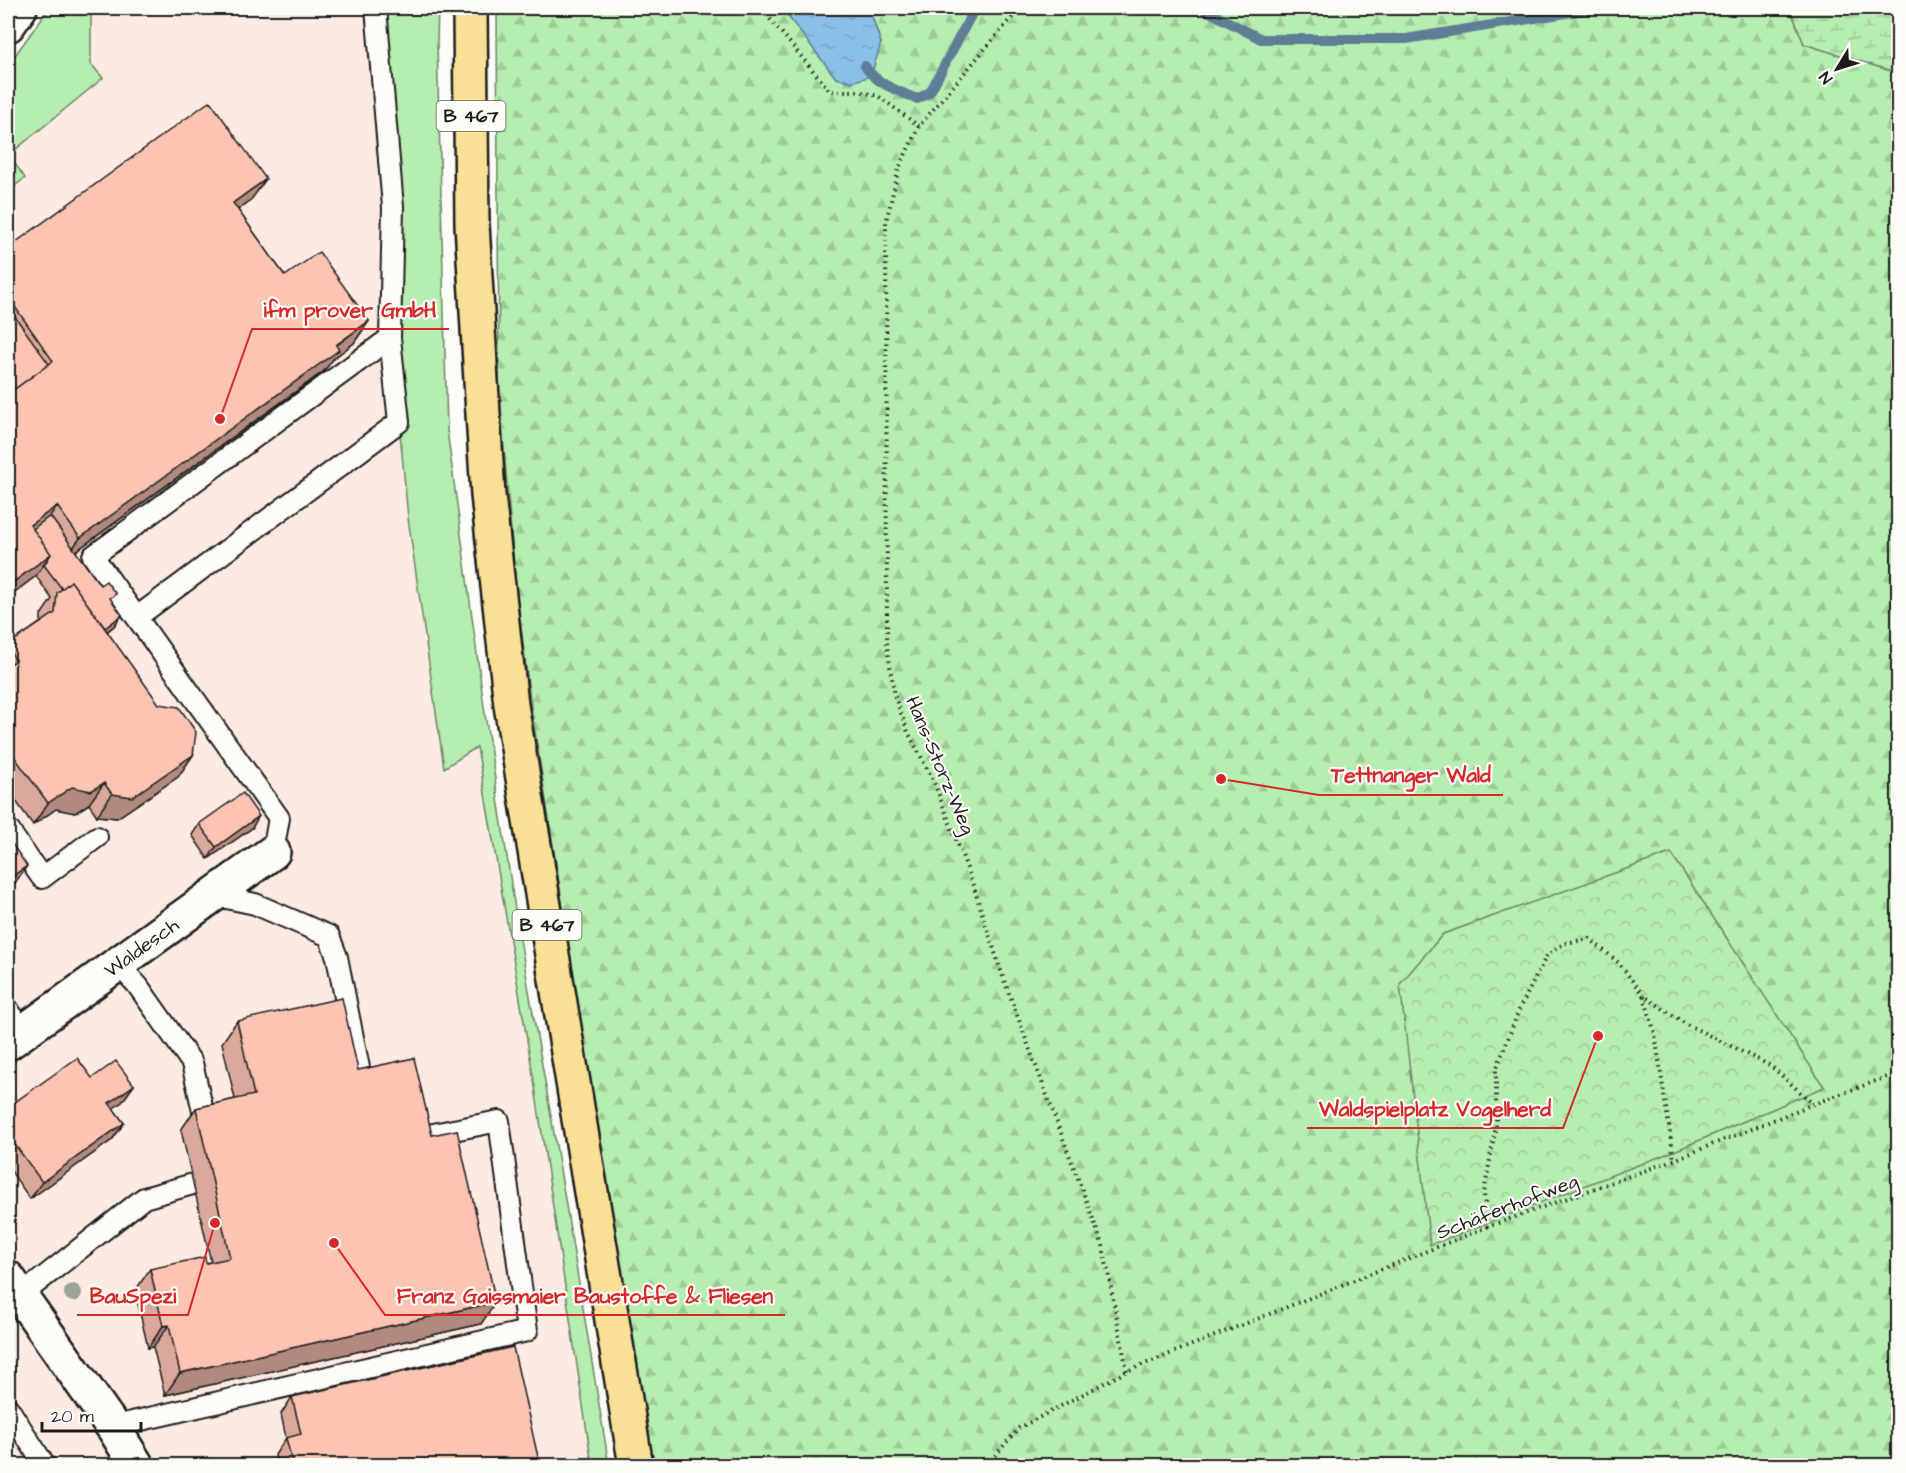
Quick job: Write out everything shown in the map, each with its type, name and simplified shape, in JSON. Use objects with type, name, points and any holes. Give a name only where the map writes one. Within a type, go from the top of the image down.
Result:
[{"type":"main road","name":"B 467","points":[[470,8],[472,224],[488,495],[511,705],[636,1466]]},
{"type":"street","points":[[8,25],[20,8]]},
{"type":"street","name":"Waldesch","points":[[13,1028],[118,964],[273,852]]},
{"type":"street","points":[[11,1284],[115,1430],[137,1466]]},
{"type":"lane","points":[[137,617],[399,422],[390,338],[393,207],[376,8]]},
{"type":"lane","points":[[273,852],[279,818],[93,556],[390,338]]},
{"type":"lane","points":[[8,829],[42,878],[97,837]]},
{"type":"lane","points":[[213,895],[255,904],[329,936],[337,957],[363,1088]]},
{"type":"lane","points":[[118,964],[138,986],[192,1063],[206,1124]]},
{"type":"lane","points":[[115,1430],[128,1423],[527,1331],[499,1121],[413,1138]]},
{"type":"lane","points":[[11,1284],[144,1198],[193,1184]]},
{"type":"lane","points":[[8,1408],[45,1466]]},
{"type":"path","name":"Hans-Storz-Weg","points":[[1020,8],[919,126],[899,168],[886,222],[887,647],[895,697],[908,732],[934,782],[970,876],[1004,980],[1103,1246],[1127,1371]]},
{"type":"path","points":[[770,19],[830,91],[858,91],[878,96],[919,126]]},
{"type":"path","points":[[1487,1227],[1484,1193],[1496,1126],[1496,1070],[1519,1010],[1547,955],[1565,943],[1590,939],[1619,963],[1643,995],[1684,1023],[1771,1066],[1813,1104]]},
{"type":"path","points":[[1643,995],[1655,1034],[1674,1160]]},
{"type":"path","name":"Schäferhofweg","points":[[989,1466],[992,1459],[1019,1428],[1127,1371],[1487,1227],[1674,1160],[1813,1104],[1899,1073]]},
{"type":"shaded area","points":[[91,8],[401,8],[478,745],[593,1465],[8,1465],[8,191],[25,178],[8,155],[103,78],[91,64]]},
{"type":"green space","points":[[49,8],[91,8],[91,64],[103,78],[9,155],[25,178],[8,191],[8,65]]},
{"type":"green space","points":[[376,8],[438,8],[447,430],[485,714],[517,922],[609,1465],[592,1465],[534,1081],[477,747],[444,768],[408,518],[399,422]]},
{"type":"green space","points":[[497,8],[788,8],[787,15],[881,43],[869,8],[1790,8],[1804,44],[1898,73],[1898,1465],[651,1465],[531,706],[516,589],[499,392]]},
{"type":"green space","points":[[1790,8],[1898,8],[1898,73],[1804,44]]},
{"type":"green space","points":[[1671,853],[1824,1087],[1672,1152],[1430,1245],[1400,984],[1443,934]]},
{"type":"water","points":[[788,8],[869,8],[881,43],[871,76],[852,82],[836,78],[787,15]]},
{"type":"building","points":[[210,101],[266,179],[233,203],[285,276],[319,252],[369,321],[336,345],[339,350],[80,538],[57,506],[30,525],[51,554],[8,586],[8,394],[53,361],[8,297],[8,248]]},
{"type":"building","points":[[8,307],[49,364],[8,394]]},
{"type":"building","points":[[50,516],[100,585],[106,581],[116,594],[110,598],[122,615],[105,628],[71,581],[62,589],[44,565],[51,554],[33,529]]},
{"type":"building","points":[[71,581],[159,704],[179,707],[196,732],[193,755],[132,797],[112,794],[104,783],[91,791],[72,787],[48,803],[8,748],[8,666],[15,660],[8,645],[55,613],[57,593]]},
{"type":"building","points":[[8,588],[15,598],[8,604]]},
{"type":"building","points":[[243,793],[259,816],[216,847],[199,824]]},
{"type":"building","points":[[8,838],[27,866],[8,879]]},
{"type":"building","points":[[342,998],[358,1070],[414,1058],[432,1135],[457,1130],[496,1302],[180,1373],[169,1325],[163,1326],[150,1269],[205,1257],[206,1263],[230,1258],[196,1108],[254,1095],[237,1021]]},
{"type":"building","points":[[77,1058],[92,1078],[116,1061],[134,1085],[109,1103],[124,1123],[42,1182],[8,1135],[8,1107]]},
{"type":"building","points":[[513,1347],[540,1466],[293,1466],[286,1438],[301,1434],[292,1397]]},
{"type":"waterway","points":[[865,66],[881,82],[917,99],[930,92],[975,8]]},
{"type":"waterway","points":[[1202,8],[1261,39],[1406,39],[1597,8]]},
{"type":"place","name":"ifm prover GmbH","points":[[220,419]]},
{"type":"place","name":"Tettnanger Wald","points":[[1221,779]]},
{"type":"place","name":"Waldspielplatz Vogelherd","points":[[1598,1036]]},
{"type":"place","name":"BauSpezi","points":[[215,1223]]},
{"type":"place","name":"Franz Gaissmaier Baustoffe & Fliesen","points":[[334,1243]]}]
